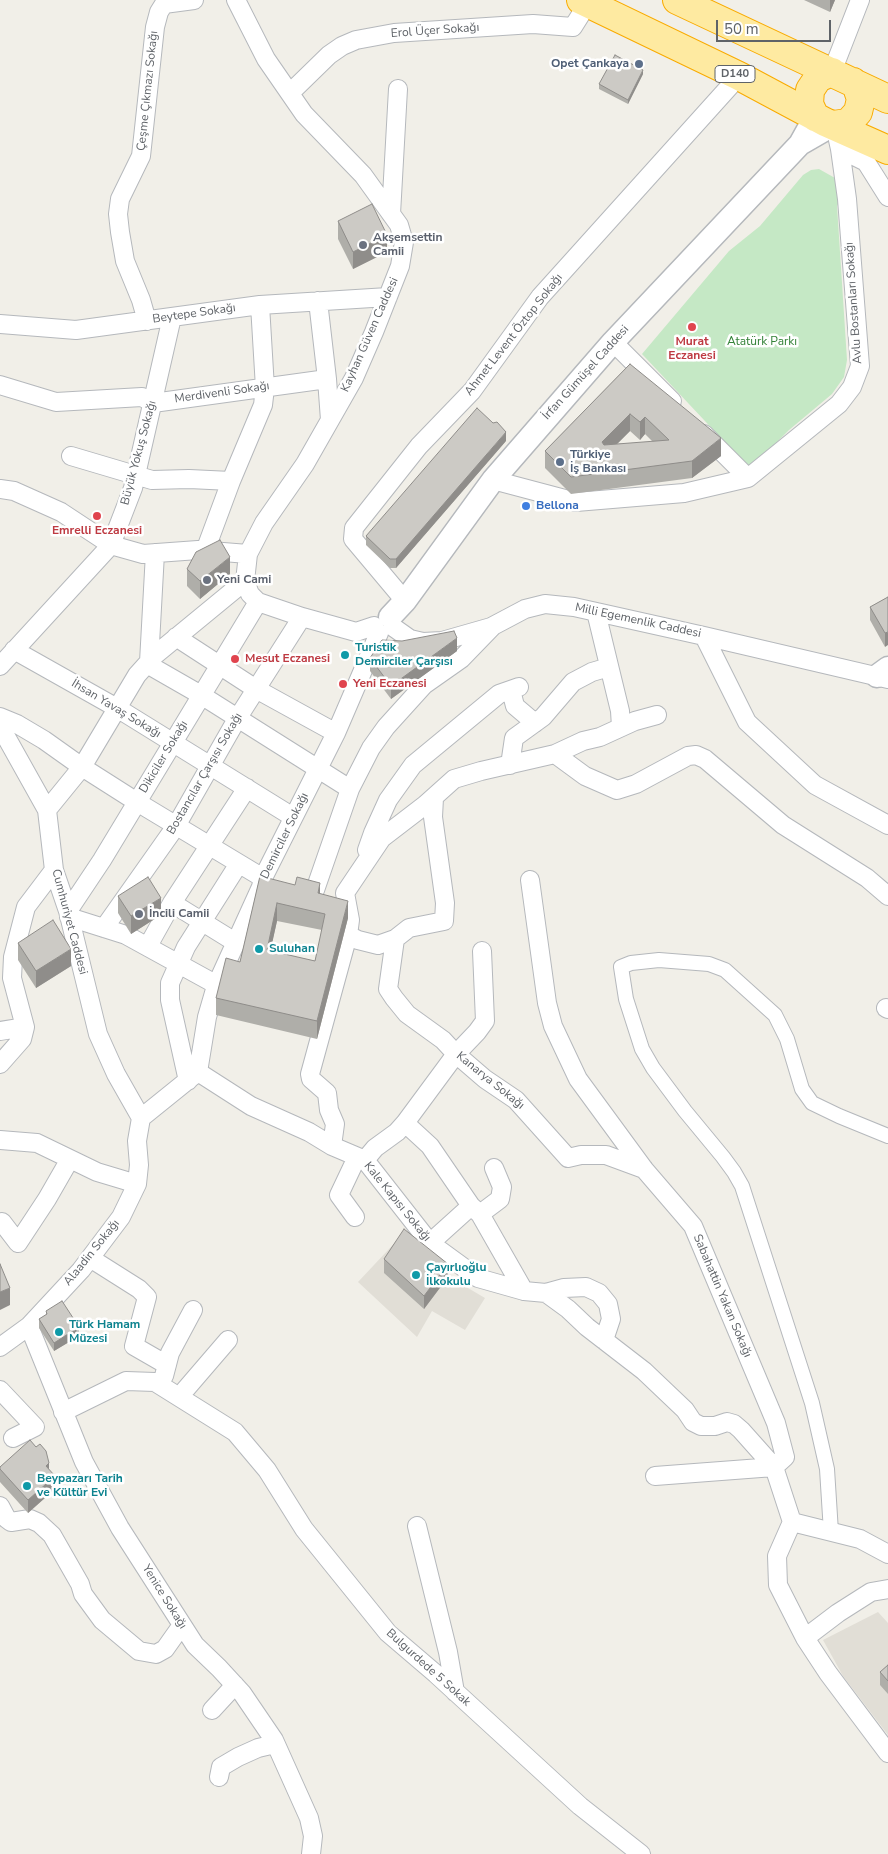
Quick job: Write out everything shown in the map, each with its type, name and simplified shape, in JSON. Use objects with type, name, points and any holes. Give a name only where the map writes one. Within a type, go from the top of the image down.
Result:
[{"type":"highway","points":[[677,0],[888,99]]},
{"type":"highway","name":"D140","points":[[584,2],[739,76],[829,130],[888,150]]},
{"type":"highway","points":[[843,77],[857,87],[861,99],[858,112],[848,123],[829,130],[809,104],[810,90],[818,78],[843,77]]},
{"type":"street","name":"Çeşme Çıkmazı Sokağı","points":[[147,321],[141,300],[125,261],[118,214],[120,199],[141,156],[155,27],[159,12],[164,4],[194,0]]},
{"type":"street","name":"Kayhan Güven Caddesi","points":[[236,0],[266,59],[304,114],[363,175],[399,225],[404,242],[400,266],[354,378],[305,464],[264,523],[248,554],[245,581]]},
{"type":"street","points":[[843,77],[860,0]]},
{"type":"street","name":"Erol Üçer Sokağı","points":[[290,93],[329,55],[342,46],[356,40],[394,33],[533,24],[573,28],[584,2]]},
{"type":"street","name":"Ahmet Levent Öztop Sokağı","points":[[405,601],[353,540],[354,528],[419,446],[472,390],[540,297],[739,76]]},
{"type":"street","points":[[391,214],[398,89]]},
{"type":"street","points":[[829,130],[866,162],[888,197]]},
{"type":"street","name":"İrfan Gümüşel Caddesi","points":[[384,626],[405,601],[493,480],[613,342],[800,144],[829,130]]},
{"type":"street","name":"Avlu Bostanları Sokağı","points":[[493,480],[576,502],[684,493],[748,478],[839,404],[852,387],[860,366],[847,199],[829,130]]},
{"type":"street","name":"Beytepe Sokağı","points":[[0,324],[76,330],[260,305],[388,296]]},
{"type":"street","points":[[318,301],[330,420]]},
{"type":"street","points":[[205,551],[230,482],[263,405],[265,388],[260,305]]},
{"type":"street","name":"Büyük Yokuş Sokağı","points":[[0,666],[111,545],[136,474],[172,317]]},
{"type":"street","points":[[613,342],[748,478]]},
{"type":"street","name":"Merdivenli Sokağı","points":[[0,385],[56,402],[142,397],[153,403],[327,379]]},
{"type":"street","points":[[71,456],[152,480],[189,479],[230,482]]},
{"type":"street","points":[[0,489],[14,492],[61,512],[111,545],[143,554],[205,551],[248,554]]},
{"type":"street","points":[[148,663],[156,553]]},
{"type":"street","points":[[47,810],[82,767],[137,675],[176,637],[245,581],[250,594],[258,602],[302,617],[356,632],[384,626]]},
{"type":"street","name":"Dikiciler Sokağı","points":[[69,914],[258,602]]},
{"type":"street","name":"Milli Egemenlik Caddesi","points":[[384,626],[410,639],[423,642],[442,641],[494,625],[525,609],[545,604],[574,607],[884,674]]},
{"type":"street","points":[[596,612],[620,711],[621,727]]},
{"type":"street","name":"Bostancılar Çarşısı Sokağı","points":[[104,928],[176,826],[237,719],[302,617]]},
{"type":"street","points":[[315,890],[350,789],[371,748],[386,727],[424,685],[461,659],[494,625]]},
{"type":"street","name":"Demirciler Sokağı","points":[[193,1076],[207,1017],[217,985],[235,942],[268,885],[293,817],[336,733],[384,626]]},
{"type":"street","points":[[704,636],[746,722],[815,785],[888,825]]},
{"type":"street","points":[[176,637],[256,689],[336,733]]},
{"type":"street","name":"İhsan Yavaş Sokağı","points":[[14,650],[117,708],[293,817]]},
{"type":"street","points":[[148,663],[350,789]]},
{"type":"street","points":[[510,765],[514,738],[543,717],[573,682],[592,672],[608,667]]},
{"type":"street","points":[[361,870],[373,833],[388,800],[413,765],[499,694],[515,689],[515,706],[535,723]]},
{"type":"street","points":[[332,1146],[335,1124],[327,1093],[310,1079],[310,1074],[348,935],[350,920],[345,894],[382,838],[434,798],[454,779],[555,754],[583,741],[600,738],[621,727],[657,715]]},
{"type":"street","points":[[0,717],[17,724],[44,740],[82,767],[268,885]]},
{"type":"street","name":"Cumhuriyet Caddesi","points":[[0,726],[47,810],[54,870],[69,914],[98,1034],[116,1074],[141,1118]]},
{"type":"street","points":[[555,754],[586,776],[617,790],[636,784],[688,756],[696,755],[705,759],[782,825],[866,878],[888,896]]},
{"type":"street","points":[[148,946],[172,903],[247,788]]},
{"type":"street","points":[[348,935],[358,940],[378,945],[395,939],[409,928],[444,921],[444,903],[433,818],[434,798]]},
{"type":"street","points":[[141,1118],[193,1076],[170,1000],[170,984],[186,947],[238,865]]},
{"type":"street","points":[[0,1064],[22,1039],[25,1027],[12,978],[13,957],[26,907],[54,870]]},
{"type":"street","name":"Sabahattin Yakan Sokağı","points":[[530,880],[547,1003],[553,1026],[578,1079],[644,1169],[693,1226],[776,1423],[785,1457],[774,1468]]},
{"type":"street","points":[[297,890],[345,894]]},
{"type":"street","points":[[172,903],[235,942]]},
{"type":"street","points":[[69,914],[126,935],[217,985]]},
{"type":"street","name":"Kanarya Sokağı","points":[[395,939],[388,988],[407,1014],[443,1040],[485,1079],[516,1100],[568,1158],[581,1155],[606,1155],[644,1169]]},
{"type":"street","points":[[355,1217],[339,1195],[361,1158],[397,1132],[456,1054],[485,1021],[482,951]]},
{"type":"street","points":[[0,952],[13,971]]},
{"type":"street","points":[[830,1532],[827,1469],[812,1403],[742,1186],[723,1157],[653,1068],[642,1049],[626,999],[621,967],[631,963],[659,960],[709,964],[725,970],[775,1015],[787,1039],[802,1089],[812,1103],[888,1136]]},
{"type":"street","points":[[0,1030],[25,1027]]},
{"type":"street","name":"Kale Kapısı Sokağı","points":[[193,1076],[251,1106],[309,1132],[332,1146],[361,1158],[430,1243],[478,1278],[524,1291],[546,1293]]},
{"type":"street","name":"Alaadin Sokağı","points":[[0,1347],[29,1326],[81,1270],[121,1217],[138,1184],[137,1141],[141,1118]]},
{"type":"street","points":[[405,1123],[430,1146],[476,1210],[524,1291]]},
{"type":"street","points":[[0,1140],[37,1143],[97,1172],[138,1184]]},
{"type":"street","points":[[0,1224],[2,1222],[18,1243],[70,1159]]},
{"type":"street","points":[[430,1243],[476,1210],[500,1198],[502,1186],[494,1168]]},
{"type":"street","points":[[90,1258],[140,1289],[147,1297],[134,1346],[167,1365]]},
{"type":"street","points":[[546,1293],[564,1288],[586,1287],[599,1292],[608,1304],[611,1319],[604,1340]]},
{"type":"street","points":[[546,1293],[644,1371],[685,1410],[693,1422],[701,1426],[715,1426],[727,1422],[734,1424],[774,1468],[792,1522],[777,1556],[778,1585],[805,1638],[828,1673],[888,1753]]},
{"type":"street","points":[[64,1412],[126,1381],[155,1382],[162,1386],[170,1353],[193,1310]]},
{"type":"street","name":"Yenice Sokağı","points":[[29,1326],[84,1462],[120,1528],[194,1645],[242,1693],[275,1744],[309,1818],[313,1836],[311,1854]]},
{"type":"street","points":[[179,1397],[228,1340]]},
{"type":"street","name":"Bulgurdede 5 Sokak","points":[[162,1386],[235,1432],[267,1470],[304,1530],[388,1633],[580,1806],[641,1854]]},
{"type":"street","points":[[0,1390],[35,1427],[13,1438]]},
{"type":"street","points":[[655,1476],[774,1468]]},
{"type":"street","points":[[0,1506],[7,1519],[11,1522],[30,1519],[39,1523],[52,1535],[80,1584],[83,1594],[102,1620],[139,1651],[156,1654],[164,1649],[182,1625]]},
{"type":"street","points":[[792,1522],[860,1539],[888,1554]]},
{"type":"street","points":[[417,1526],[448,1652],[454,1692]]},
{"type":"street","points":[[805,1638],[838,1612],[871,1592],[888,1589]]},
{"type":"street","points":[[212,1710],[235,1685]]},
{"type":"street","points":[[219,1777],[221,1767],[258,1748],[275,1744]]},
{"type":"shaded area","points":[[404,1233],[456,1281],[485,1298],[465,1330],[432,1311],[417,1337],[358,1282]]},
{"type":"shaded area","points":[[878,1612],[888,1623],[888,1735],[843,1676],[823,1640]]},
{"type":"green space","name":"Atatürk Parkı","points":[[819,169],[835,178],[840,200],[837,206],[847,360],[844,377],[832,394],[789,430],[750,469],[642,354],[729,251],[760,226],[803,175],[811,170]]},
{"type":"building","points":[[615,55],[643,70],[628,100],[599,84]]},
{"type":"building","points":[[372,204],[387,235],[353,252],[338,221]]},
{"type":"building","points":[[630,364],[721,438],[692,461],[571,477],[545,451]],"holes":[[[630,414],[640,422],[645,417],[669,440],[604,445],[602,442]]]},
{"type":"building","points":[[477,408],[493,423],[497,422],[506,432],[396,559],[390,559],[366,536]]},
{"type":"building","points":[[220,540],[230,557],[200,581],[187,569],[196,552]]},
{"type":"building","points":[[888,597],[888,632],[885,633],[870,607]]},
{"type":"building","points":[[454,631],[457,638],[391,686],[370,658],[382,640],[402,641]]},
{"type":"building","name":"Suluhan","points":[[260,876],[295,885],[297,877],[320,883],[318,893],[348,901],[317,1021],[216,998],[226,958],[240,962]],"holes":[[[277,903],[325,914],[315,961],[267,950]]]},
{"type":"building","points":[[148,877],[161,898],[131,916],[118,896]]},
{"type":"building","points":[[53,920],[71,949],[36,971],[18,943]]},
{"type":"building","name":"Çayırlıoğlu İlkokulu","points":[[404,1229],[448,1264],[424,1296],[384,1259]]},
{"type":"building","points":[[0,1264],[10,1288],[0,1292]]},
{"type":"building","name":"Türk Hamam Müzesi","points":[[62,1301],[79,1327],[54,1343],[39,1319],[47,1314],[46,1311]]},
{"type":"building","name":"Beypazarı Tarih ve Kültür Evi","points":[[30,1440],[36,1447],[40,1444],[46,1451],[49,1463],[46,1466],[55,1476],[28,1500],[0,1467]]},
{"type":"building","points":[[888,1665],[888,1681],[880,1672]]},
{"type":"place","name":"Opet Çankaya","points":[[639,64]]},
{"type":"place","name":"Akşemsettin Camii","points":[[363,245]]},
{"type":"place","name":"Murat Eczanesi","points":[[692,327]]},
{"type":"place","name":"Türkiye İş Bankası","points":[[560,462]]},
{"type":"place","name":"Bellona","points":[[526,506]]},
{"type":"place","name":"Emrelli Eczanesi","points":[[97,516]]},
{"type":"place","name":"Yeni Cami","points":[[207,580]]},
{"type":"place","name":"Turistik Demirciler Çarşısı","points":[[345,655]]},
{"type":"place","name":"Mesut Eczanesi","points":[[235,659]]},
{"type":"place","name":"Yeni Eczanesi","points":[[343,684]]},
{"type":"place","name":"İncili Camii","points":[[139,914]]},
{"type":"place","name":"Suluhan","points":[[259,949]]},
{"type":"place","name":"Çayırlıoğlu İlkokulu","points":[[416,1275]]},
{"type":"place","name":"Türk Hamam Müzesi","points":[[59,1332]]},
{"type":"place","name":"Beypazarı Tarih ve Kültür Evi","points":[[27,1486]]}]
